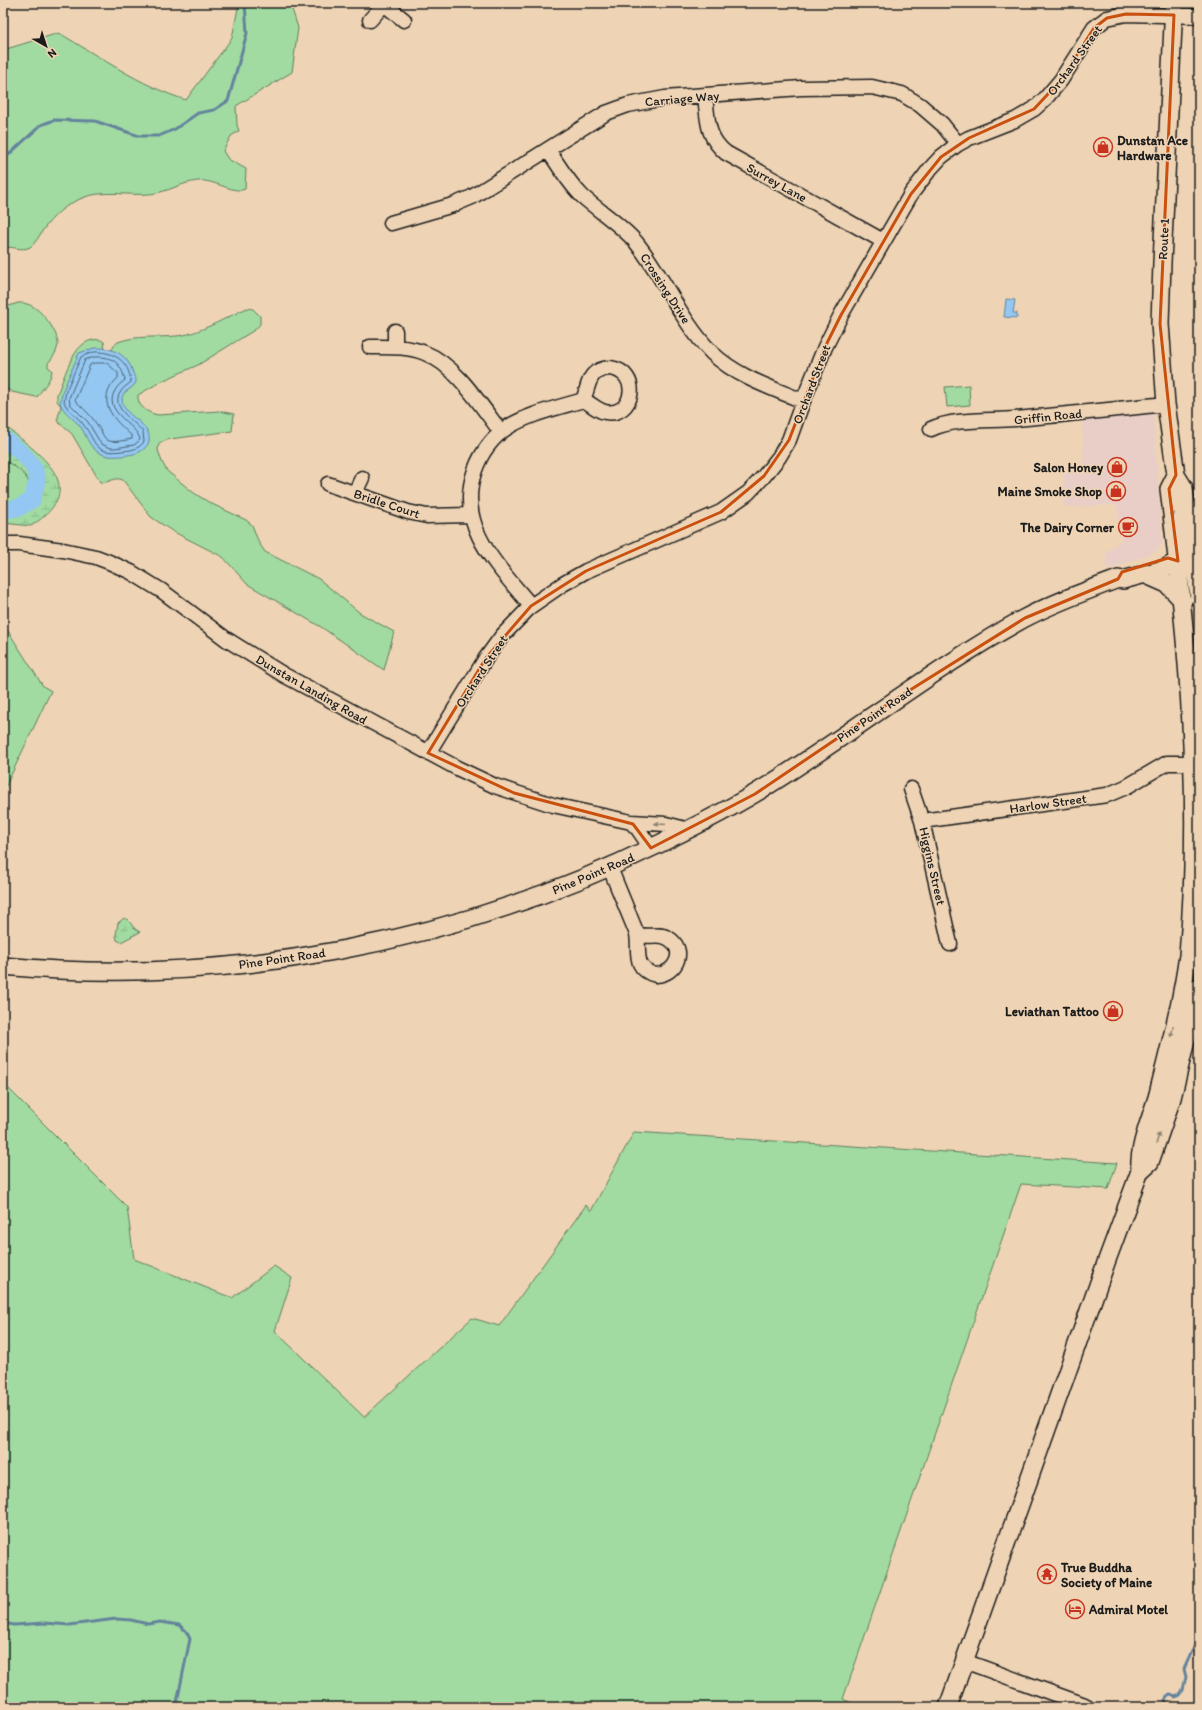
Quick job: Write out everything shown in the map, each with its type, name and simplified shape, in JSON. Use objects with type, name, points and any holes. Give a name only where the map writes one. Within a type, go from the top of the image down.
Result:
[{"type":"main road","name":"Route 1","points":[[948,1707],[1104,1268],[1140,1171],[1150,1162],[1172,1098],[1194,993],[1188,956],[1196,869],[1198,756],[1190,670],[1191,559],[1169,489],[1176,475],[1166,404],[1161,316],[1174,9]]},
{"type":"main road","name":"Pine Point Road","points":[[1118,579],[1122,572],[1168,558],[1191,559]]},
{"type":"main road","name":"Pine Point Road","points":[[3,966],[80,970],[158,970],[266,962],[371,944],[441,928],[529,900],[610,868],[689,830],[755,794],[891,702],[1001,632],[1047,607],[1118,579],[1123,580],[1164,569],[1191,559]]},
{"type":"main road","points":[[1144,574],[1167,584],[1191,599]]},
{"type":"street","points":[[370,20],[384,3],[404,20]]},
{"type":"street","name":"Orchard Street","points":[[428,753],[486,658],[506,631],[531,606],[563,584],[586,572],[708,518],[739,500],[764,476],[785,448],[794,429],[803,402],[831,334],[883,241],[919,182],[941,157],[958,144],[979,133],[1015,120],[1034,109],[1045,99],[1061,80],[1094,28],[1107,18],[1126,14],[1174,9],[1199,16]]},
{"type":"street","name":"Carriage Way","points":[[391,223],[453,205],[472,197],[594,120],[628,105],[665,98],[859,86],[883,88],[902,94],[924,108],[942,124],[958,144]]},
{"type":"street","name":"Surrey Lane","points":[[705,96],[710,134],[715,142],[726,153],[883,241]]},
{"type":"street","name":"Crossing Drive","points":[[548,150],[573,186],[622,228],[642,249],[692,328],[712,353],[730,367],[753,380],[803,402]]},
{"type":"street","points":[[395,330],[395,347]]},
{"type":"street","points":[[370,347],[395,347],[424,353],[444,365],[464,384],[501,432]]},
{"type":"street","points":[[531,606],[483,544],[477,534],[470,515],[470,493],[477,466],[489,444],[501,432],[530,416],[583,400]]},
{"type":"street","name":"Griffin Road","points":[[931,429],[940,425],[1166,404]]},
{"type":"street","points":[[355,493],[362,478]]},
{"type":"street","name":"Bridle Court","points":[[328,484],[408,512],[427,516],[470,515]]},
{"type":"street","name":"Dunstan Landing Road","points":[[3,544],[19,544],[63,550],[96,557],[120,567],[162,591],[226,639],[277,671],[457,768],[514,793],[553,805],[631,822],[666,824],[689,830]]},
{"type":"street","name":"Harlow Street","points":[[922,821],[1107,794],[1126,787],[1167,763],[1171,757],[1186,750],[1198,756]]},
{"type":"street","name":"Higgins Street","points":[[911,789],[922,821],[950,944]]},
{"type":"street","points":[[631,822],[642,833],[651,848]]},
{"type":"street","points":[[610,868],[637,934]]},
{"type":"street","points":[[964,1661],[1085,1705]]},
{"type":"highlighted area","points":[[1126,14],[1174,15],[1160,324],[1176,475],[1169,489],[1178,561],[1168,558],[1122,572],[1118,579],[1025,618],[891,702],[755,794],[651,848],[633,824],[514,793],[428,753],[486,658],[531,606],[586,571],[721,512],[764,476],[789,440],[825,347],[841,315],[911,194],[941,157],[969,138],[1034,109],[1061,80],[1094,28],[1107,18]]},
{"type":"shaded area","points":[[1153,412],[1162,544],[1155,552],[1107,570],[1107,552],[1121,542],[1117,505],[1064,507],[1064,472],[1073,472],[1084,460],[1082,418]]},
{"type":"green space","points":[[239,3],[290,3],[298,28],[292,72],[236,106],[237,125],[239,131],[231,136],[223,151],[228,159],[246,169],[245,189],[237,190],[210,182],[200,181],[187,183],[154,193],[97,194],[88,196],[74,202],[59,212],[30,247],[24,249],[10,247],[3,248],[3,50],[59,33],[137,79],[186,100],[232,38]]},
{"type":"green space","points":[[18,303],[25,303],[32,306],[42,314],[55,332],[58,343],[55,354],[48,363],[48,367],[52,370],[50,377],[36,397],[12,392],[3,387],[3,308]]},
{"type":"green space","points":[[247,308],[253,309],[260,316],[260,324],[256,329],[198,365],[162,381],[138,395],[139,402],[147,411],[158,415],[219,411],[234,414],[232,431],[170,439],[159,443],[158,450],[167,471],[194,493],[210,503],[246,520],[252,525],[259,543],[265,552],[319,579],[360,613],[394,632],[384,670],[321,627],[247,584],[223,557],[172,531],[151,517],[123,480],[117,479],[100,482],[72,434],[57,421],[61,406],[57,401],[57,394],[72,358],[84,344],[92,340],[101,340],[104,342],[107,363],[113,348],[118,342],[132,338],[184,335],[212,325]]},
{"type":"green space","points":[[969,385],[970,405],[947,407],[945,387]]},
{"type":"green space","points":[[3,424],[44,459],[54,472],[59,484],[58,498],[49,511],[31,526],[3,523]]},
{"type":"green space","points":[[3,460],[18,469],[29,482],[28,493],[20,500],[3,500]]},
{"type":"green space","points":[[3,630],[8,631],[43,686],[51,691],[3,792]]},
{"type":"green space","points":[[124,918],[140,932],[121,942],[117,940],[116,935],[118,923]]},
{"type":"green space","points":[[3,1083],[127,1207],[134,1259],[232,1298],[274,1266],[292,1278],[275,1331],[364,1417],[472,1318],[499,1326],[586,1205],[591,1211],[634,1132],[1117,1163],[1108,1189],[1021,1184],[843,1699],[860,1707],[3,1707]]},
{"type":"water","points":[[1006,299],[1015,300],[1013,313],[1017,313],[1017,318],[1004,317]]},
{"type":"water","points":[[94,348],[113,350],[123,356],[131,366],[136,381],[133,386],[123,394],[122,399],[127,411],[142,424],[149,435],[147,445],[141,451],[128,455],[116,456],[99,453],[90,444],[80,426],[66,413],[60,403],[63,390],[79,353]]},
{"type":"waterway","points":[[3,160],[41,125],[54,120],[95,121],[139,136],[159,136],[175,129],[198,113],[214,110],[228,101],[247,33],[245,3]]},
{"type":"waterway","points":[[3,438],[20,451],[30,462],[34,468],[37,481],[32,500],[18,508],[3,510]]},
{"type":"waterway","points":[[3,1623],[14,1625],[44,1623],[70,1625],[116,1619],[131,1620],[148,1624],[160,1622],[179,1625],[186,1631],[190,1639],[176,1707]]},
{"type":"waterway","points":[[1168,1707],[1165,1701],[1167,1696],[1171,1695],[1175,1697],[1180,1695],[1183,1690],[1186,1677],[1184,1669],[1199,1636]]},
{"type":"place","name":"Dunstan Ace Hardware","points":[[1103,147]]},
{"type":"place","name":"Salon Honey","points":[[1117,467]]},
{"type":"place","name":"Maine Smoke Shop","points":[[1116,491]]},
{"type":"place","name":"The Dairy Corner","points":[[1128,527]]},
{"type":"place","name":"Leviathan Tattoo","points":[[1113,1011]]},
{"type":"place","name":"True Buddha Society of Maine","points":[[1047,1574]]},
{"type":"place","name":"Admiral Motel","points":[[1075,1609]]}]
